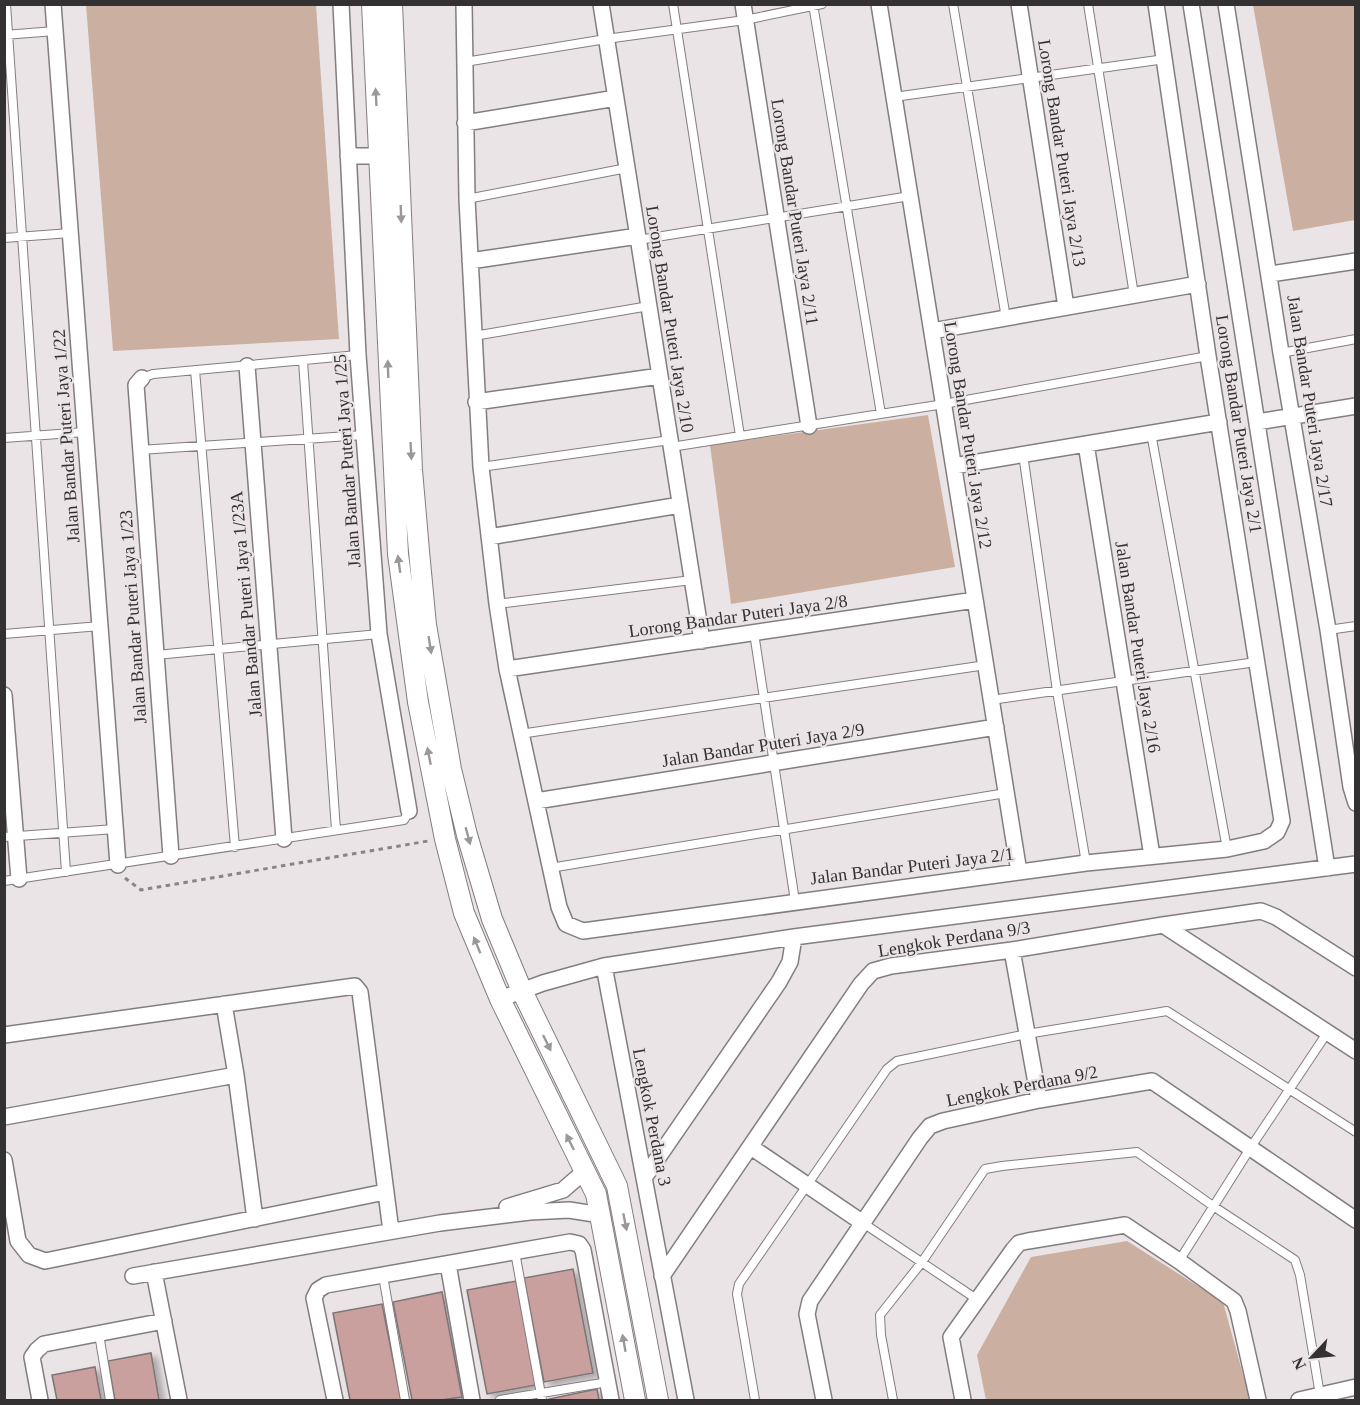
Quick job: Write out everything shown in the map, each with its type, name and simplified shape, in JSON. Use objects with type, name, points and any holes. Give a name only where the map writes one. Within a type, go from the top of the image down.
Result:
[{"type":"street","name":"Jalan Bandar Puteri Jaya 1/22","points":[[53,4],[118,865]]},
{"type":"street","name":"Jalan Bandar Puteri Jaya 1/25","points":[[341,4],[358,355],[379,634],[409,811]]},
{"type":"street","points":[[372,4],[389,156],[426,625],[451,769],[467,835],[492,919],[522,991],[616,1186],[658,1401]]},
{"type":"street","points":[[392,4],[389,156],[398,554],[418,702],[445,839],[464,913],[500,999],[596,1194],[635,1401]]},
{"type":"street","points":[[464,4],[467,199],[481,467],[507,669],[550,868]]},
{"type":"street","name":"Lorong Bandar Puteri Jaya 2/10","points":[[601,4],[702,641]]},
{"type":"street","name":"Lorong Bandar Puteri Jaya 2/11","points":[[743,4],[808,426]]},
{"type":"street","name":"Lorong Bandar Puteri Jaya 2/12","points":[[879,4],[1019,872]]},
{"type":"street","name":"Lorong Bandar Puteri Jaya 2/13","points":[[1019,4],[1066,307]]},
{"type":"street","name":"Lorong Bandar Puteri Jaya 2/1","points":[[1156,4],[1282,821],[1277,832],[1264,841]]},
{"type":"street","points":[[1191,4],[1327,868]]},
{"type":"street","name":"Jalan Bandar Puteri Jaya 2/17","points":[[1226,4],[1281,353],[1328,630],[1351,787],[1356,804]]},
{"type":"street","points":[[465,123],[616,98]]},
{"type":"street","points":[[348,156],[389,156]]},
{"type":"street","points":[[470,261],[638,238]]},
{"type":"street","points":[[1270,274],[1356,261]]},
{"type":"street","points":[[932,331],[1198,284]]},
{"type":"street","name":"Jalan Bandar Puteri Jaya 1/23A","points":[[247,366],[284,839]]},
{"type":"street","points":[[476,402],[660,376]]},
{"type":"street","name":"Jalan Bandar Puteri Jaya 1/23","points":[[142,378],[136,385],[171,856]]},
{"type":"street","points":[[1257,422],[1356,406]]},
{"type":"street","points":[[954,466],[1219,422]]},
{"type":"street","name":"Jalan Bandar Puteri Jaya 2/16","points":[[1086,444],[1152,856]]},
{"type":"street","points":[[489,537],[680,505]]},
{"type":"street","name":"Lorong Bandar Puteri Jaya 2/8","points":[[507,669],[975,600]]},
{"type":"street","points":[[4,695],[12,880]]},
{"type":"street","name":"Jalan Bandar Puteri Jaya 2/9","points":[[536,801],[996,728]]},
{"type":"street","name":"Jalan Bandar Puteri Jaya 2/1","points":[[550,868],[559,907],[566,924],[583,931],[1086,863],[1227,849],[1264,841]]},
{"type":"street","points":[[500,999],[604,966],[794,937],[1356,864]]},
{"type":"street","name":"Lengkok Perdana 9/3","points":[[662,1275],[861,984],[873,971],[891,966],[1012,950],[1261,911],[1276,917],[1356,968]]},
{"type":"street","points":[[1163,925],[1356,1052]]},
{"type":"street","points":[[644,1178],[779,982],[790,962],[794,937]]},
{"type":"street","points":[[1012,950],[1039,1100]]},
{"type":"street","name":"Lengkok Perdana 3","points":[[604,966],[662,1275]]},
{"type":"street","points":[[4,1035],[355,986],[360,992],[391,1232]]},
{"type":"street","points":[[224,1004],[255,1219]]},
{"type":"street","points":[[4,1117],[236,1075]]},
{"type":"street","name":"Lengkok Perdana 9/2","points":[[824,1401],[807,1314],[810,1301],[930,1126],[943,1121],[1039,1100],[1152,1081],[1251,1146],[1356,1220]]},
{"type":"street","points":[[751,1147],[863,1223]]},
{"type":"street","points":[[4,1160],[18,1241],[29,1255],[45,1261],[385,1192]]},
{"type":"street","points":[[440,1223],[529,1201],[562,1190],[585,1171]]},
{"type":"street","points":[[133,1276],[440,1223],[530,1212],[569,1210],[601,1215]]},
{"type":"street","points":[[963,1401],[951,1337],[1019,1243],[1125,1225],[1234,1301],[1258,1401]]},
{"type":"street","points":[[335,1401],[315,1298],[318,1290],[326,1285],[570,1242],[579,1244],[583,1250],[611,1401]]},
{"type":"street","points":[[448,1264],[472,1401]]},
{"type":"street","points":[[154,1272],[179,1401]]},
{"type":"street","points":[[662,1275],[686,1401]]},
{"type":"street","points":[[40,1401],[32,1357],[44,1344],[164,1321]]},
{"type":"street","points":[[1299,1401],[1356,1388]]},
{"type":"lane","points":[[6,4],[6,35],[66,873]]},
{"type":"lane","points":[[673,4],[740,436]]},
{"type":"lane","points":[[953,4],[1006,318]]},
{"type":"lane","points":[[1088,4],[1134,295]]},
{"type":"lane","points":[[465,62],[606,39],[745,20],[816,5],[846,207],[881,414]]},
{"type":"lane","points":[[6,35],[55,31]]},
{"type":"lane","points":[[894,97],[1165,59]]},
{"type":"lane","points":[[467,199],[627,168]]},
{"type":"lane","points":[[638,238],[910,196]]},
{"type":"lane","points":[[4,238],[70,233]]},
{"type":"lane","points":[[474,336],[649,306]]},
{"type":"lane","points":[[1281,353],[1356,339]]},
{"type":"lane","points":[[142,378],[153,374],[358,355]]},
{"type":"lane","points":[[481,467],[808,426],[1209,356]]},
{"type":"lane","points":[[303,361],[336,830]]},
{"type":"lane","points":[[195,370],[235,847]]},
{"type":"lane","points":[[4,438],[85,432]]},
{"type":"lane","points":[[1151,433],[1227,849]]},
{"type":"lane","points":[[140,450],[364,435]]},
{"type":"lane","points":[[1023,454],[1057,691],[1086,863]]},
{"type":"lane","points":[[497,604],[692,580]]},
{"type":"lane","points":[[4,634],[100,626]]},
{"type":"lane","points":[[1328,630],[1356,626]]},
{"type":"lane","points":[[754,633],[795,901]]},
{"type":"lane","points":[[156,655],[379,634]]},
{"type":"lane","points":[[991,700],[1256,663]]},
{"type":"lane","points":[[520,734],[986,665]]},
{"type":"lane","points":[[550,868],[1006,794]]},
{"type":"lane","points":[[12,880],[404,820],[409,811]]},
{"type":"lane","points":[[10,836],[115,829]]},
{"type":"lane","points":[[755,1401],[737,1294],[739,1284],[888,1068],[897,1061],[1027,1034],[1167,1011],[1356,1132]]},
{"type":"lane","points":[[1179,1261],[1251,1146],[1327,1033]]},
{"type":"lane","points":[[893,1401],[881,1335],[880,1316],[922,1263],[985,1170],[1002,1166],[1137,1152],[1295,1260],[1300,1275],[1320,1396]]},
{"type":"lane","points":[[863,1223],[978,1300]]},
{"type":"lane","points":[[515,1252],[542,1397]]},
{"type":"lane","points":[[383,1276],[405,1401]]},
{"type":"lane","points":[[99,1334],[110,1401]]},
{"type":"lane","points":[[500,1401],[542,1397],[608,1382]]},
{"type":"path","points":[[118,865],[127,881],[141,890],[445,839]]},
{"type":"shaded area","points":[[86,5],[316,5],[339,339],[113,351]]},
{"type":"shaded area","points":[[1253,5],[1355,5],[1355,220],[1293,231]]},
{"type":"shaded area","points":[[928,415],[955,567],[731,604],[710,445]]},
{"type":"shaded area","points":[[1127,1241],[1223,1302],[1250,1400],[986,1400],[977,1355],[1031,1257]]},
{"type":"building","points":[[573,1269],[593,1373],[544,1382],[524,1278]]},
{"type":"building","points":[[516,1281],[536,1385],[487,1394],[467,1290]]},
{"type":"building","points":[[442,1292],[462,1397],[412,1400],[393,1302]]},
{"type":"building","points":[[382,1304],[401,1400],[350,1400],[333,1313]]},
{"type":"building","points":[[151,1353],[159,1400],[115,1400],[108,1361]]},
{"type":"building","points":[[95,1367],[101,1400],[57,1400],[52,1375]]},
{"type":"building","points":[[597,1389],[599,1400],[549,1400],[549,1399]]}]
